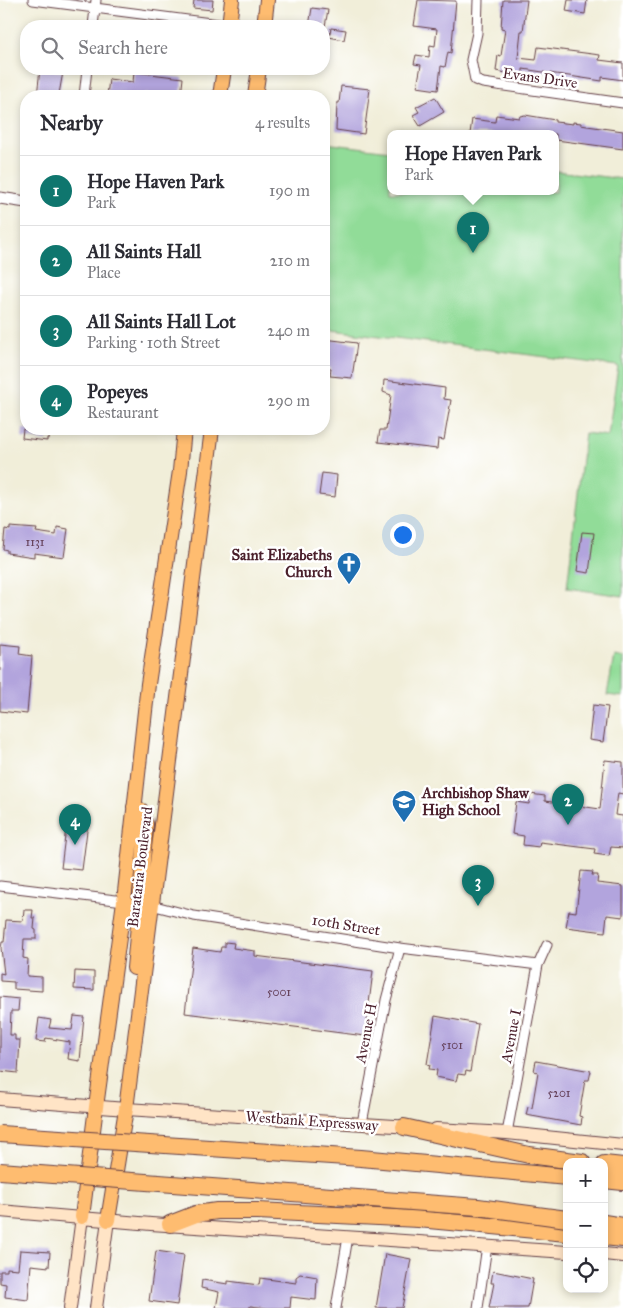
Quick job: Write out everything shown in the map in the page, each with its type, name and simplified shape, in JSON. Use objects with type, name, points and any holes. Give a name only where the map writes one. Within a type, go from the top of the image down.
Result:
[{"type":"highway","points":[[404,1127],[529,1155],[563,1159]]},
{"type":"highway","points":[[0,1134],[361,1158],[563,1177]]},
{"type":"highway","points":[[608,1164],[623,1166]]},
{"type":"highway","points":[[0,1171],[478,1208],[563,1218]]},
{"type":"highway","points":[[608,1180],[623,1182]]},
{"type":"highway","points":[[170,1224],[196,1214],[217,1211],[258,1211],[418,1219],[563,1233]]},
{"type":"highway","points":[[608,1224],[623,1226]]},
{"type":"highway","points":[[608,1237],[623,1239]]},
{"type":"main road","points":[[231,20],[232,0]]},
{"type":"main road","points":[[265,20],[267,0]]},
{"type":"main road","points":[[221,90],[223,75]]},
{"type":"main road","points":[[256,90],[258,75]]},
{"type":"main road","name":"Barataria Boulevard","points":[[70,1308],[124,902],[148,684],[180,471],[183,435]]},
{"type":"main road","name":"Barataria Boulevard","points":[[96,1308],[126,1109],[211,435]]},
{"type":"main road","points":[[134,807],[141,810],[146,824],[140,897],[141,901],[151,905]]},
{"type":"main road","points":[[124,902],[138,914],[132,996],[138,1006]]},
{"type":"main road","name":"Westbank Expressway","points":[[0,1099],[96,1107],[507,1133],[623,1145]]},
{"type":"main road","points":[[0,1211],[563,1252]]},
{"type":"main road","points":[[608,1254],[623,1256]]},
{"type":"street","points":[[34,0],[96,3],[196,20]]},
{"type":"street","name":"Evans Drive","points":[[478,0],[476,33],[471,60],[475,80],[483,84],[623,103]]},
{"type":"street","points":[[94,20],[96,3]]},
{"type":"street","points":[[85,90],[87,75]]},
{"type":"street","points":[[0,198],[20,201]]},
{"type":"street","points":[[0,886],[124,902]]},
{"type":"street","name":"10th Street","points":[[151,905],[194,916],[400,948],[538,965]]},
{"type":"street","name":"Avenue I","points":[[507,1133],[538,965],[547,945]]},
{"type":"street","name":"Avenue H","points":[[362,1123],[386,1000],[400,948]]},
{"type":"street","points":[[336,1308],[348,1237]]},
{"type":"street","points":[[478,1308],[487,1246]]},
{"type":"green space","points":[[330,144],[387,151],[387,195],[559,195],[559,171],[623,179],[623,596],[567,588],[585,433],[608,436],[618,366],[330,330]]},
{"type":"green space","points":[[614,656],[623,658],[623,697],[607,695]]},
{"type":"building","points":[[194,0],[213,0],[212,10],[193,8]]},
{"type":"building","points":[[418,0],[456,1],[451,53],[448,52],[445,67],[441,66],[438,90],[417,87],[421,65],[414,64],[416,55],[429,57],[430,45],[435,46],[437,29],[414,26]]},
{"type":"building","points":[[503,0],[527,0],[518,58],[536,60],[538,47],[600,55],[599,60],[623,63],[623,80],[602,77],[602,81],[523,69],[523,75],[496,71],[498,55],[501,56],[505,29],[501,28]]},
{"type":"building","points":[[568,0],[587,0],[585,14],[566,11]]},
{"type":"building","points":[[312,8],[328,10],[326,20],[310,20]]},
{"type":"building","points":[[331,28],[346,30],[344,40],[330,37]]},
{"type":"building","points":[[39,75],[62,75],[60,90],[38,90]]},
{"type":"building","points":[[134,75],[158,75],[183,78],[182,90],[108,90],[109,79],[133,82]]},
{"type":"building","points":[[341,86],[370,89],[364,134],[336,130],[337,103],[339,103]]},
{"type":"building","points":[[435,97],[444,112],[420,126],[413,115],[419,112],[416,107]]},
{"type":"building","points":[[496,115],[519,118],[525,115],[555,120],[555,122],[581,123],[581,125],[623,131],[623,149],[559,140],[559,130],[471,130],[472,119],[495,122]]},
{"type":"building","points":[[330,340],[357,343],[352,378],[330,376]]},
{"type":"building","points":[[384,380],[445,388],[444,399],[451,400],[444,440],[438,439],[437,449],[378,442],[380,430],[386,430],[391,395],[383,392]]},
{"type":"building","points":[[22,435],[49,435],[47,441],[22,438]]},
{"type":"building","points":[[322,473],[337,475],[335,497],[319,495]]},
{"type":"building","points":[[10,527],[37,529],[36,532],[56,535],[57,527],[68,529],[64,557],[34,553],[34,557],[7,553],[7,550],[3,549],[5,529],[10,530]]},
{"type":"building","points":[[582,532],[594,533],[589,573],[577,571]]},
{"type":"building","points":[[0,644],[20,646],[19,654],[32,656],[27,714],[0,711]]},
{"type":"building","points":[[593,705],[608,707],[603,742],[589,740]]},
{"type":"building","points":[[605,760],[623,762],[623,794],[618,793],[615,815],[623,816],[623,848],[611,847],[609,856],[594,854],[595,849],[540,842],[539,847],[523,845],[524,836],[512,834],[516,802],[529,804],[530,794],[545,796],[545,801],[600,809]]},
{"type":"building","points":[[67,820],[88,823],[82,870],[61,868]]},
{"type":"building","points":[[581,871],[593,872],[592,875],[598,875],[597,883],[623,886],[623,917],[607,915],[605,932],[566,927],[569,911],[576,912]]},
{"type":"building","points":[[24,910],[33,910],[32,918],[35,918],[34,929],[36,930],[36,939],[24,939],[23,958],[28,959],[27,976],[42,977],[42,991],[14,989],[14,982],[0,981],[0,973],[4,974],[1,948],[2,942],[4,942],[6,920],[23,921]]},
{"type":"building","points":[[225,942],[234,943],[233,948],[255,951],[255,956],[373,971],[365,1036],[185,1013],[193,948],[220,952],[221,947],[225,947]]},
{"type":"building","points":[[75,971],[94,972],[94,990],[74,989]]},
{"type":"building","points":[[0,997],[19,999],[18,1011],[11,1011],[10,1035],[15,1035],[15,1040],[20,1040],[18,1073],[0,1071]]},
{"type":"building","points":[[74,1016],[84,1017],[80,1061],[68,1059],[70,1042],[46,1038],[45,1042],[36,1041],[39,1018],[51,1020],[49,1028],[72,1030]]},
{"type":"building","points":[[435,1016],[478,1024],[470,1072],[466,1071],[465,1075],[458,1074],[456,1081],[436,1077],[437,1070],[429,1069],[430,1065],[427,1064]]},
{"type":"building","points":[[536,1061],[591,1071],[589,1080],[585,1080],[579,1116],[582,1117],[581,1125],[526,1115],[528,1107],[532,1108],[538,1072],[534,1071]]},
{"type":"building","points":[[20,1250],[50,1252],[49,1267],[31,1265],[28,1300],[5,1297],[6,1284],[0,1283],[0,1271],[7,1271],[7,1268],[18,1269]]},
{"type":"building","points":[[156,1251],[184,1255],[177,1305],[149,1301]]},
{"type":"building","points":[[385,1254],[411,1259],[402,1308],[376,1308]]},
{"type":"building","points":[[493,1271],[533,1279],[528,1308],[489,1308],[494,1283],[491,1283]]},
{"type":"building","points":[[300,1274],[317,1277],[316,1300],[291,1297],[290,1308],[250,1306],[250,1308],[216,1308],[219,1292],[201,1288],[202,1280],[228,1284],[228,1281],[259,1285],[260,1278],[296,1283],[296,1277]]},
{"type":"place","name":"Hope Haven Park","points":[[473,253]]},
{"type":"place","name":"Saint Elizabeths Church","points":[[349,585]]},
{"type":"place","name":"Archbishop Shaw High School","points":[[404,823]]},
{"type":"place","name":"All Saints Hall","points":[[568,825]]},
{"type":"place","name":"Popeyes","points":[[75,845]]},
{"type":"place","name":"All Saints Hall Lot","points":[[478,906]]}]
